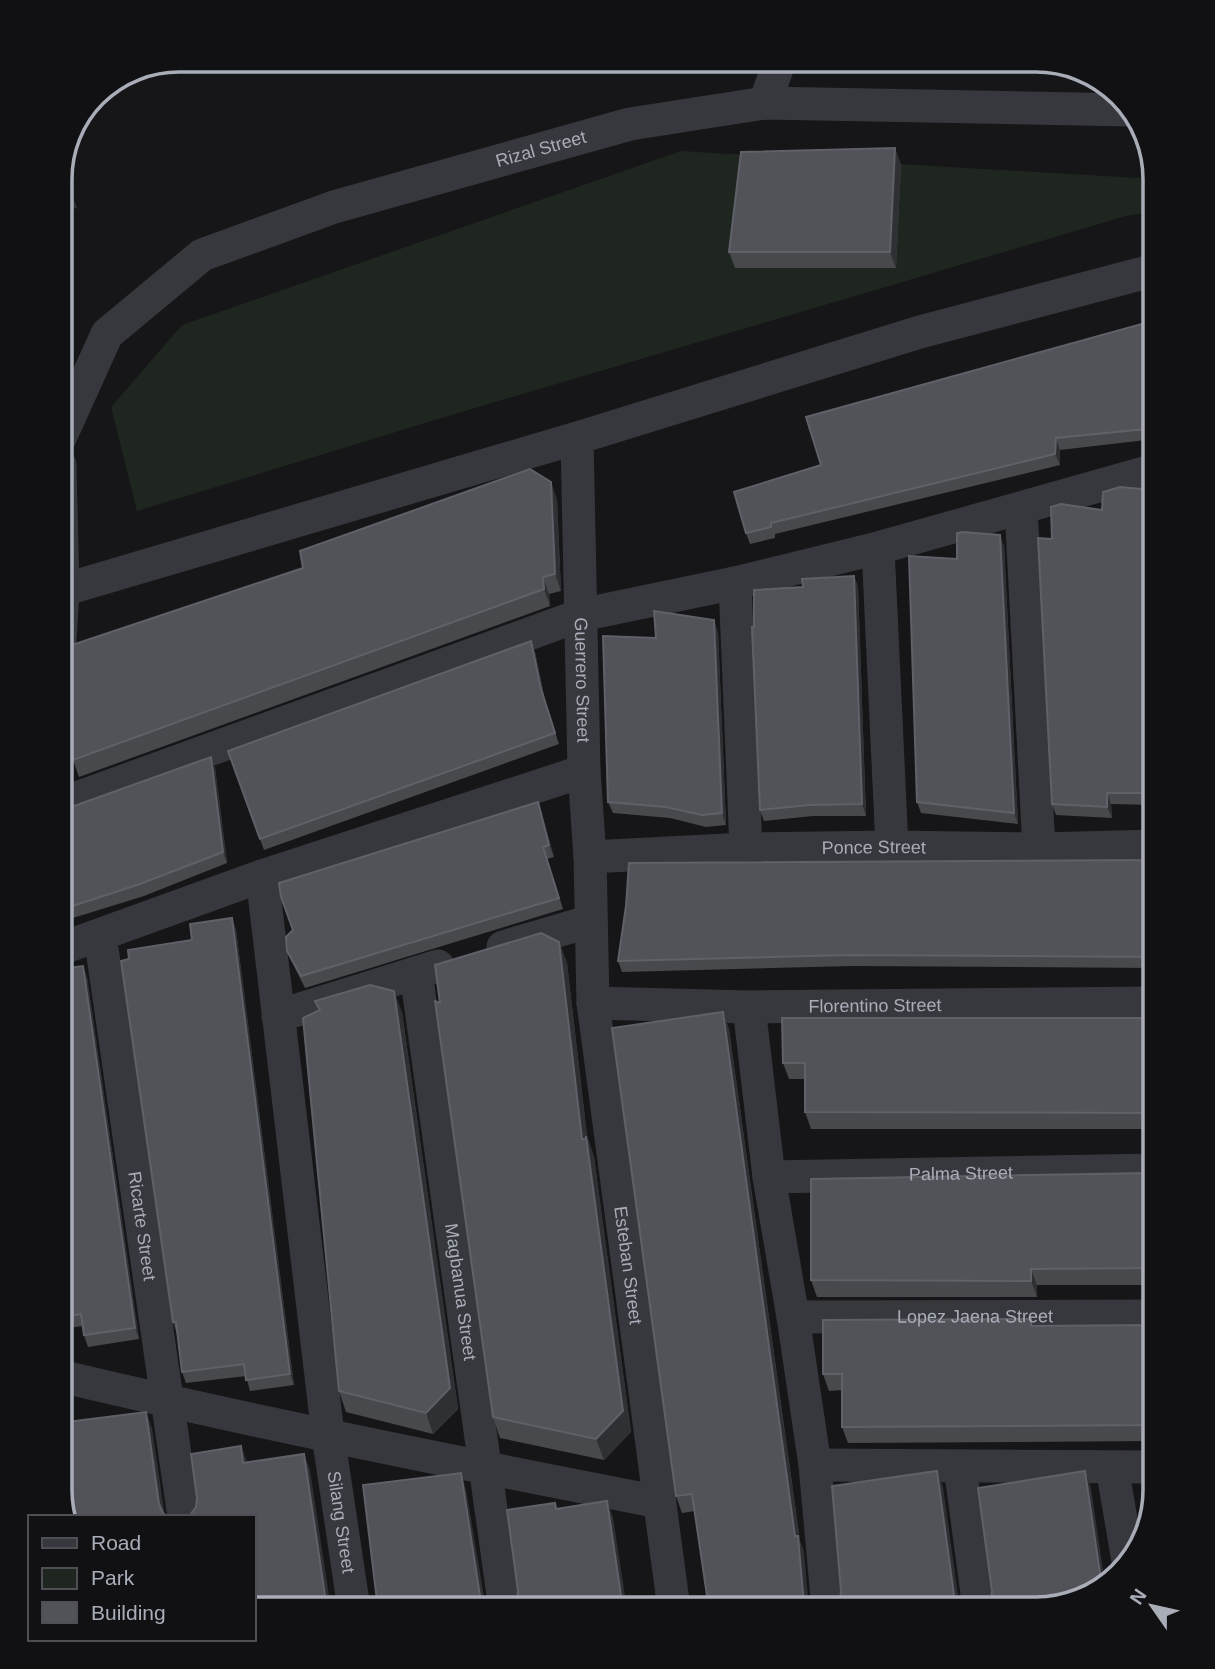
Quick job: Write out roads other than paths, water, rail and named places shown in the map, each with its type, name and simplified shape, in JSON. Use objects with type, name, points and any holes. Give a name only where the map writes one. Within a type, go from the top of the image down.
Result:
[{"type":"street","points":[[765,103],[776,72]]},
{"type":"street","name":"Rizal Street","points":[[72,411],[107,334],[202,255],[334,207],[630,124],[765,103],[1118,110]]},
{"type":"street","points":[[72,587],[577,438],[920,332],[1143,273]]},
{"type":"street","name":"Guerrero Street","points":[[577,438],[584,771],[591,921]]},
{"type":"street","points":[[72,800],[582,615],[735,583],[878,548],[1143,474]]},
{"type":"street","points":[[1021,509],[1039,849]]},
{"type":"street","points":[[878,548],[892,847]]},
{"type":"street","points":[[735,583],[746,849]]},
{"type":"street","points":[[72,945],[262,876],[584,771]]},
{"type":"street","name":"Ponce Street","points":[[590,857],[746,849],[1143,846]]},
{"type":"street","name":"Silang Street","points":[[262,876],[328,1435],[352,1597]]},
{"type":"street","points":[[278,1016],[591,921]]},
{"type":"street","name":"Esteban Street","points":[[591,921],[593,1003],[672,1597]]},
{"type":"street","name":"Ricarte Street","points":[[100,935],[184,1515]]},
{"type":"street","name":"Magbanua Street","points":[[416,973],[503,1597]]},
{"type":"street","name":"Florentino Street","points":[[593,1003],[749,1007],[1143,1003]]},
{"type":"street","points":[[749,1007],[769,1177],[815,1465],[827,1597]]},
{"type":"street","name":"Palma Street","points":[[769,1177],[1143,1170]]},
{"type":"street","name":"Lopez Jaena Street","points":[[793,1317],[1143,1316]]},
{"type":"street","points":[[72,1379],[487,1469],[659,1502]]},
{"type":"street","points":[[815,1465],[1143,1467]]},
{"type":"street","points":[[960,1466],[977,1597]]},
{"type":"street","points":[[1111,1467],[1126,1548]]}]
